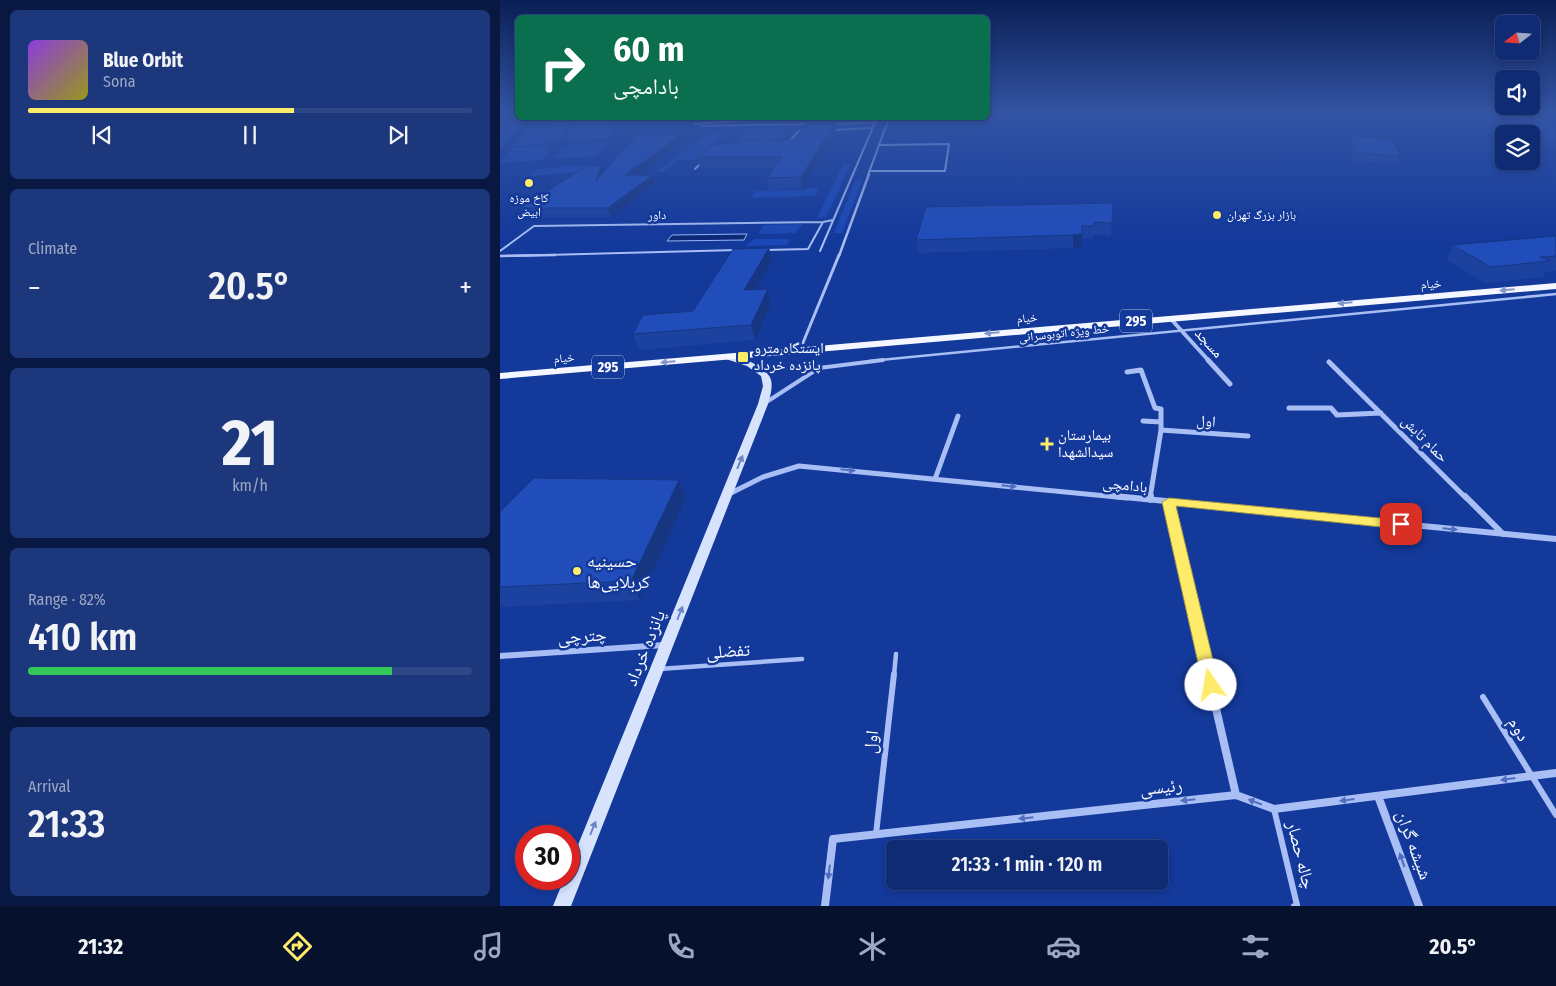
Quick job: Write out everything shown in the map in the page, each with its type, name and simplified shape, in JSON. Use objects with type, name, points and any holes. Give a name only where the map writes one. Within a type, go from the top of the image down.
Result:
[{"type":"main road","name":"خیام","points":[[500,376],[1556,286]]},
{"type":"main road","name":"پانزده خرداد","points":[[562,906],[763,404],[767,380],[764,373],[757,368],[726,356]]},
{"type":"street","points":[[800,350],[838,258],[875,154]]},
{"type":"street","points":[[869,171],[945,171],[947,154]]},
{"type":"street","name":"مسجد","points":[[1170,318],[1230,384]]},
{"type":"street","name":"حمام تابش","points":[[1330,362],[1503,534]]},
{"type":"street","points":[[1127,372],[1141,370],[1155,408],[1161,409],[1161,430],[1150,500]]},
{"type":"street","points":[[1289,408],[1331,408],[1337,415],[1381,413]]},
{"type":"street","points":[[935,479],[958,416]]},
{"type":"street","points":[[1143,421],[1161,422]]},
{"type":"street","name":"اول","points":[[1161,430],[1248,436]]},
{"type":"street","name":"بادامچی","points":[[727,495],[754,480],[780,470],[799,466],[1556,539]]},
{"type":"street","points":[[1169,502],[1236,795]]},
{"type":"street","name":"چترچی","points":[[500,656],[667,645]]},
{"type":"street","name":"رئیسی","points":[[825,906],[833,839],[1236,795],[1274,809],[1556,773]]},
{"type":"street","name":"شیشه گران","points":[[1378,796],[1419,906]]},
{"type":"lane","points":[[820,251],[861,154]]},
{"type":"lane","points":[[695,169],[705,159]]},
{"type":"lane","name":"داور","points":[[500,251],[534,226],[823,222],[833,220]]},
{"type":"lane","points":[[759,250],[808,249],[823,222]]},
{"type":"lane","points":[[500,256],[740,250]]},
{"type":"lane","name":"خط ویژه اتوبوسرانی","points":[[763,404],[812,372],[830,365],[1556,294]]},
{"type":"lane","name":"اول","points":[[876,834],[896,654]]},
{"type":"lane","name":"تفضلی","points":[[657,669],[802,659]]},
{"type":"lane","name":"دوم","points":[[1483,697],[1530,776],[1556,815]]},
{"type":"lane","name":"چاله حصار","points":[[1274,809],[1297,905],[1294,906]]},
{"type":"shaded area","points":[[507,154],[547,154],[543,160],[500,163]]},
{"type":"shaded area","points":[[556,154],[598,154],[597,156],[553,159]]},
{"type":"shaded area","points":[[680,154],[700,154],[693,160],[679,160],[663,172],[655,172]]},
{"type":"shaded area","points":[[843,164],[851,164],[826,217],[817,218]]},
{"type":"shaded area","points":[[588,165],[584,172],[530,176],[536,169]]},
{"type":"shaded area","points":[[855,181],[862,181],[842,233],[834,233]]},
{"type":"shaded area","points":[[807,188],[819,188],[815,196],[751,198],[755,191],[806,190]]},
{"type":"shaded area","points":[[803,224],[795,233],[759,234],[763,225]]},
{"type":"shaded area","points":[[747,234],[744,240],[667,241],[672,235]]},
{"type":"shaded area","points":[[754,239],[790,239],[787,245],[746,246]]},
{"type":"building","points":[[619,154],[654,154],[625,175],[653,175],[608,208],[520,208],[585,167],[601,165],[596,181]]},
{"type":"building","points":[[701,154],[815,154],[801,177],[767,178],[782,157],[697,157]]},
{"type":"building","points":[[1375,154],[1399,154],[1400,156]]},
{"type":"building","points":[[1113,203],[1112,223],[1094,222],[1094,226],[1082,226],[1082,234],[916,240],[926,207]]},
{"type":"building","points":[[1556,236],[1556,256],[1540,257],[1550,261],[1491,267],[1452,245]]},
{"type":"building","points":[[769,248],[744,290],[768,289],[751,325],[633,334],[643,315],[693,311],[733,249]]},
{"type":"building","name":"حسینیه کربلایی‌ها","points":[[534,478],[679,480],[631,581],[500,587],[500,512]]},
{"type":"place","name":"کاخ موزه ابیض","points":[[529,183]]},
{"type":"place","name":"بازار بزرگ تهران","points":[[1217,215]]},
{"type":"place","name":"ایستگاه مترو پانزده خرداد","points":[[743,357]]},
{"type":"place","name":"بیمارستان سیدالشهدا","points":[[1047,444]]},
{"type":"place","name":"حسینیه کربلایی‌ها","points":[[577,571]]},
{"type":"route","points":[[1211,685],[1169,502],[1401,524]]}]
